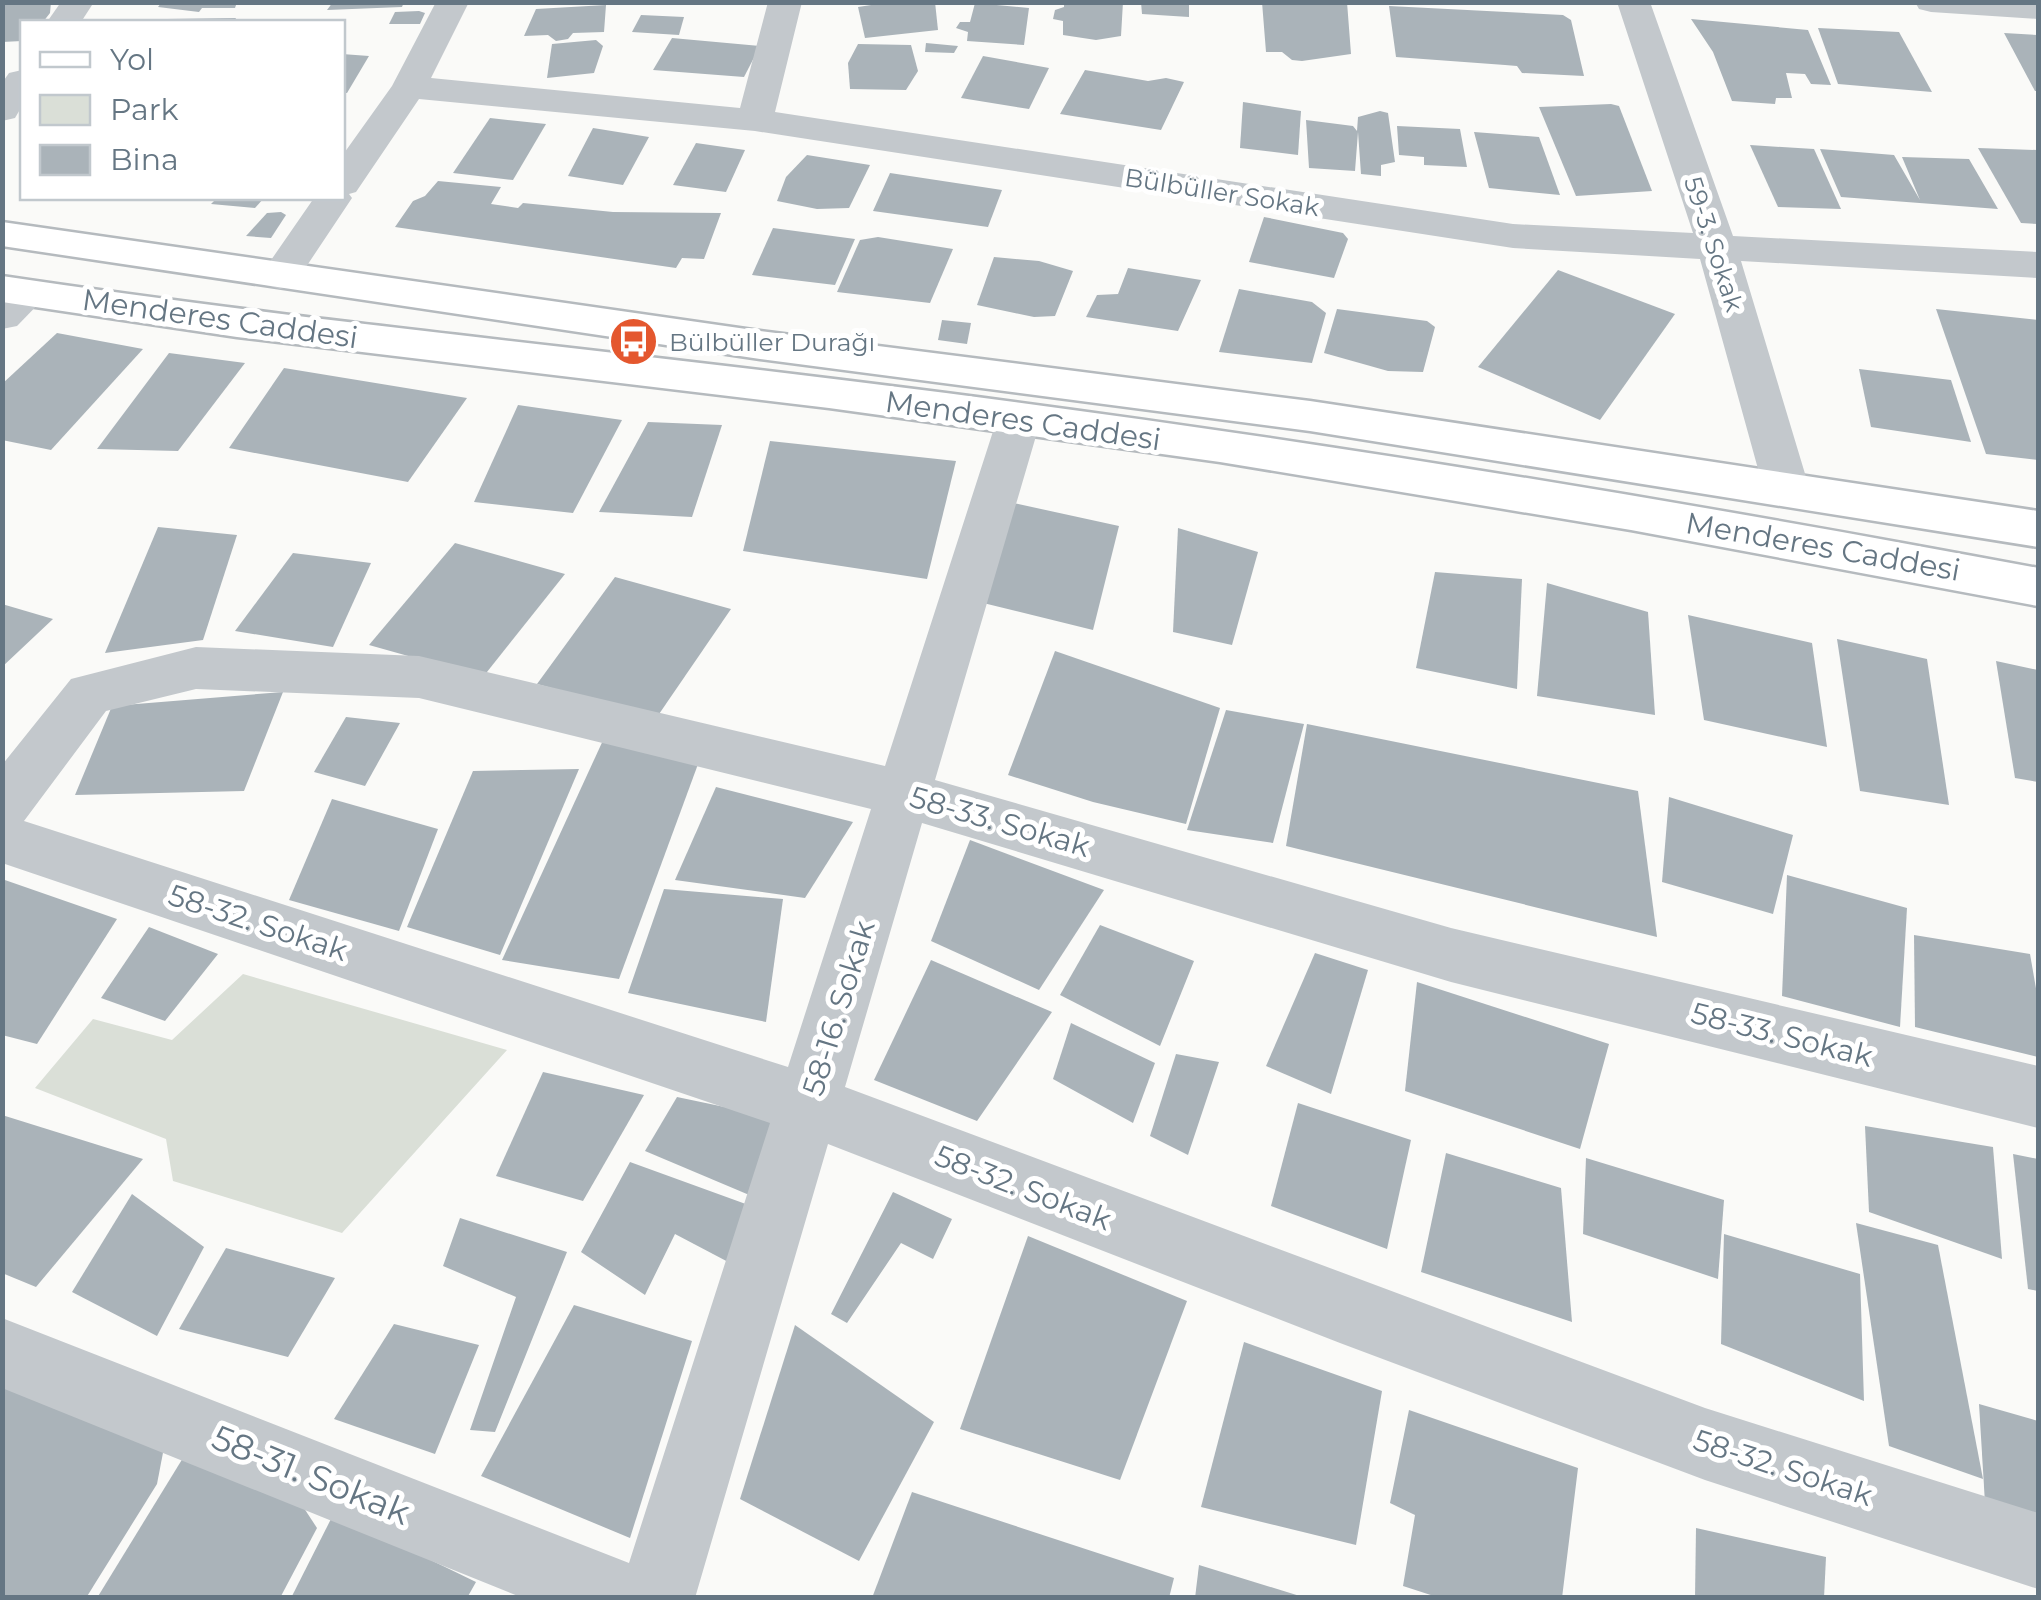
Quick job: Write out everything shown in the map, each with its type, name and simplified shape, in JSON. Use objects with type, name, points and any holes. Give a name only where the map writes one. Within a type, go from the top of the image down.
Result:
[{"type":"main road","name":"Menderes Caddesi","points":[[2,234],[760,345],[1310,416],[2038,529]]},
{"type":"main road","name":"Menderes Caddesi","points":[[11,299],[1019,418],[1761,534],[2038,587]]},
{"type":"street","points":[[345,180],[409,87],[454,2]]},
{"type":"street","points":[[755,120],[785,2]]},
{"type":"street","name":"59-3. Sokak","points":[[1633,2],[1718,250],[1786,488]]},
{"type":"street","points":[[1931,2],[2038,9]]},
{"type":"street","points":[[2,110],[20,84]]},
{"type":"street","name":"Bülbüller Sokak","points":[[409,87],[755,120],[1513,236],[2038,265]]},
{"type":"street","points":[[280,276],[332,200]]},
{"type":"street","name":"58-16. Sokak","points":[[656,1598],[1019,418]]},
{"type":"street","name":"58-33. Sokak","points":[[2,806],[90,694],[196,668],[420,677],[904,794],[1450,954],[2038,1097]]},
{"type":"street","name":"58-32. Sokak","points":[[2,838],[809,1106],[1340,1310],[1705,1444],[2038,1551]]},
{"type":"street","name":"58-31. Sokak","points":[[2,1353],[620,1598]]},
{"type":"green space","points":[[243,974],[507,1050],[342,1233],[173,1181],[166,1139],[35,1088],[93,1019],[172,1040]]},
{"type":"building","points":[[51,2],[45,20],[20,20],[20,41],[2,42],[2,5]]},
{"type":"building","points":[[162,2],[237,2],[235,8],[202,8],[199,12],[158,7]]},
{"type":"building","points":[[333,2],[404,2],[402,7],[327,10]]},
{"type":"building","points":[[935,2],[938,30],[865,38],[858,7]]},
{"type":"building","points":[[1064,2],[1123,2],[1121,36],[1096,40],[1063,35],[1063,21],[1053,19],[1055,10],[1064,7]]},
{"type":"building","points":[[1141,2],[1189,2],[1189,17],[1142,14]]},
{"type":"building","points":[[1262,2],[1347,2],[1351,54],[1302,61],[1292,60],[1282,52],[1266,52]]},
{"type":"building","points":[[975,3],[1029,8],[1024,45],[967,41],[968,32],[956,28],[960,22],[970,22]]},
{"type":"building","points":[[606,5],[604,32],[573,33],[568,39],[556,41],[548,35],[524,36],[536,9]]},
{"type":"building","points":[[1389,6],[1563,15],[1571,20],[1584,76],[1522,73],[1517,66],[1396,57]]},
{"type":"building","points":[[395,12],[425,13],[420,24],[389,24]]},
{"type":"building","points":[[641,15],[684,17],[679,35],[632,32]]},
{"type":"building","points":[[236,18],[235,20],[167,19]]},
{"type":"building","points":[[1691,19],[1808,30],[1831,85],[1811,84],[1805,74],[1786,73],[1792,98],[1776,98],[1775,104],[1732,101],[1713,52]]},
{"type":"building","points":[[1818,28],[1899,32],[1932,92],[1838,84]]},
{"type":"building","points":[[2004,33],[2038,35],[2038,91],[2035,91]]},
{"type":"building","points":[[672,38],[760,46],[744,77],[653,70]]},
{"type":"building","points":[[596,40],[603,46],[594,73],[547,78],[552,44]]},
{"type":"building","points":[[926,43],[958,46],[954,53],[925,52]]},
{"type":"building","points":[[858,44],[911,45],[918,71],[906,90],[850,89],[848,63]]},
{"type":"building","points":[[345,54],[369,56],[347,93]]},
{"type":"building","points":[[983,56],[1049,68],[1029,109],[961,98]]},
{"type":"building","points":[[1085,70],[1148,81],[1166,78],[1184,82],[1161,130],[1060,114]]},
{"type":"building","points":[[1243,102],[1301,111],[1298,155],[1240,148]]},
{"type":"building","points":[[1619,106],[1652,191],[1576,196],[1539,107]]},
{"type":"building","points":[[1380,111],[1388,113],[1395,162],[1381,165],[1381,176],[1361,174],[1358,132],[1355,171],[1309,168],[1306,120],[1353,126],[1357,131],[1358,117]]},
{"type":"building","points":[[490,118],[546,124],[513,180],[453,173]]},
{"type":"building","points":[[1397,126],[1460,129],[1467,167],[1424,165],[1424,157],[1399,155]]},
{"type":"building","points":[[593,128],[649,137],[623,185],[568,176]]},
{"type":"building","points":[[1474,132],[1539,137],[1560,195],[1489,188]]},
{"type":"building","points":[[696,143],[745,150],[726,192],[673,185]]},
{"type":"building","points":[[1750,145],[1814,149],[1841,209],[1778,207]]},
{"type":"building","points":[[1978,148],[2037,150],[2038,224],[2021,223]]},
{"type":"building","points":[[1820,149],[1894,155],[1920,200],[1902,157],[1969,159],[1998,209],[1841,197]]},
{"type":"building","points":[[807,155],[870,165],[849,208],[817,209],[777,201],[786,177]]},
{"type":"building","points":[[890,173],[1002,190],[988,227],[873,211]]},
{"type":"building","points":[[438,181],[501,187],[491,204],[518,208],[523,203],[613,212],[721,213],[704,259],[682,258],[676,268],[395,227],[413,201],[425,196]]},
{"type":"building","points":[[215,200],[262,200],[255,208],[211,204]]},
{"type":"building","points":[[267,213],[286,215],[271,238],[246,236]]},
{"type":"building","points":[[1264,217],[1343,233],[1348,239],[1334,278],[1249,262]]},
{"type":"building","points":[[773,228],[855,239],[835,285],[752,275]]},
{"type":"building","points":[[878,237],[953,249],[930,303],[837,292],[860,240]]},
{"type":"building","points":[[994,257],[1039,261],[1073,271],[1055,316],[1034,317],[977,305]]},
{"type":"building","points":[[1128,268],[1201,280],[1178,331],[1086,317],[1097,295],[1118,294]]},
{"type":"building","points":[[1558,270],[1675,314],[1600,420],[1478,367]]},
{"type":"building","points":[[1239,289],[1312,302],[1326,313],[1312,363],[1219,352]]},
{"type":"building","points":[[1337,309],[1427,321],[1435,327],[1423,372],[1388,371],[1324,353]]},
{"type":"building","points":[[1936,309],[2038,320],[2038,460],[1986,454]]},
{"type":"building","points":[[942,320],[971,323],[967,344],[938,340]]},
{"type":"building","points":[[57,333],[143,349],[51,450],[2,440],[2,384]]},
{"type":"building","points":[[169,353],[245,363],[178,451],[97,449]]},
{"type":"building","points":[[284,368],[467,398],[408,482],[229,448]]},
{"type":"building","points":[[1859,369],[1951,380],[1971,442],[1871,427]]},
{"type":"building","points":[[518,405],[622,420],[573,513],[474,502]]},
{"type":"building","points":[[648,422],[722,425],[692,517],[599,512]]},
{"type":"building","points":[[770,441],[956,461],[927,579],[743,551]]},
{"type":"building","points":[[1009,502],[1119,526],[1093,630],[975,601]]},
{"type":"building","points":[[158,527],[237,535],[203,640],[105,653]]},
{"type":"building","points":[[1178,528],[1258,552],[1232,645],[1173,632]]},
{"type":"building","points":[[455,543],[565,574],[483,677],[369,645]]},
{"type":"building","points":[[293,553],[371,563],[333,647],[235,631]]},
{"type":"building","points":[[1435,572],[1522,579],[1517,689],[1416,668]]},
{"type":"building","points":[[615,577],[731,609],[657,717],[537,684]]},
{"type":"building","points":[[1547,583],[1648,612],[1655,715],[1537,696]]},
{"type":"building","points":[[2,604],[53,619],[2,667]]},
{"type":"building","points":[[1688,615],[1812,643],[1827,747],[1704,720]]},
{"type":"building","points":[[1837,639],[1927,659],[1949,805],[1860,791]]},
{"type":"building","points":[[1055,651],[1220,708],[1186,824],[1093,802],[1008,775]]},
{"type":"building","points":[[1996,661],[2038,670],[2038,782],[2015,778]]},
{"type":"building","points":[[283,692],[244,791],[75,795],[112,706]]},
{"type":"building","points":[[1226,710],[1304,724],[1273,843],[1187,830]]},
{"type":"building","points":[[346,717],[400,723],[365,786],[314,772]]},
{"type":"building","points":[[1307,724],[1638,791],[1657,937],[1286,846]]},
{"type":"building","points":[[605,736],[701,756],[619,979],[502,960]]},
{"type":"building","points":[[579,769],[500,955],[407,927],[473,771]]},
{"type":"building","points":[[716,787],[853,822],[805,898],[675,880]]},
{"type":"building","points":[[1669,797],[1793,835],[1773,914],[1662,882]]},
{"type":"building","points":[[332,799],[438,829],[399,931],[289,900]]},
{"type":"building","points":[[970,840],[1104,890],[1039,990],[931,941]]},
{"type":"building","points":[[1787,875],[1907,908],[1900,1027],[1782,996]]},
{"type":"building","points":[[2,879],[117,919],[37,1044],[2,1035]]},
{"type":"building","points":[[664,889],[783,899],[766,1022],[628,993]]},
{"type":"building","points":[[1100,925],[1194,961],[1160,1046],[1060,995]]},
{"type":"building","points":[[149,927],[218,954],[165,1021],[101,998]]},
{"type":"building","points":[[1914,935],[2030,954],[2038,1000],[2038,1057],[1915,1027]]},
{"type":"building","points":[[1315,953],[1368,970],[1331,1094],[1266,1066]]},
{"type":"building","points":[[931,960],[1052,1012],[977,1121],[874,1080]]},
{"type":"building","points":[[1417,982],[1609,1044],[1580,1149],[1405,1091]]},
{"type":"building","points":[[1071,1023],[1155,1063],[1133,1123],[1053,1079]]},
{"type":"building","points":[[1176,1054],[1219,1062],[1188,1155],[1150,1136]]},
{"type":"building","points":[[543,1072],[644,1095],[583,1201],[496,1176]]},
{"type":"building","points":[[677,1097],[791,1121],[754,1197],[645,1151]]},
{"type":"building","points":[[1298,1103],[1411,1140],[1387,1249],[1271,1206]]},
{"type":"building","points":[[2,1115],[143,1159],[36,1287],[2,1273]]},
{"type":"building","points":[[1865,1126],[1993,1147],[2002,1259],[1869,1212]]},
{"type":"building","points":[[1446,1153],[1561,1188],[1572,1322],[1421,1272]]},
{"type":"building","points":[[2013,1154],[2038,1159],[2038,1291],[2028,1289]]},
{"type":"building","points":[[1586,1158],[1724,1200],[1718,1279],[1583,1234]]},
{"type":"building","points":[[630,1162],[754,1207],[732,1264],[675,1234],[645,1295],[581,1252]]},
{"type":"building","points":[[893,1192],[952,1219],[933,1259],[901,1243],[847,1323],[831,1314]]},
{"type":"building","points":[[132,1194],[204,1247],[157,1336],[72,1292]]},
{"type":"building","points":[[460,1218],[567,1252],[495,1432],[470,1430],[516,1297],[443,1266]]},
{"type":"building","points":[[1856,1223],[1938,1245],[1983,1479],[1889,1446]]},
{"type":"building","points":[[1724,1234],[1860,1274],[1864,1401],[1721,1344]]},
{"type":"building","points":[[1028,1236],[1187,1301],[1120,1480],[960,1429]]},
{"type":"building","points":[[226,1248],[335,1278],[288,1357],[179,1329]]},
{"type":"building","points":[[574,1305],[692,1341],[630,1538],[481,1476]]},
{"type":"building","points":[[394,1324],[479,1345],[435,1454],[334,1419]]},
{"type":"building","points":[[795,1325],[934,1422],[859,1561],[740,1499]]},
{"type":"building","points":[[1244,1342],[1382,1391],[1356,1545],[1201,1507]]},
{"type":"building","points":[[2,1367],[166,1437],[157,1484],[86,1598],[2,1598]]},
{"type":"building","points":[[1979,1404],[2038,1421],[2038,1515],[1985,1503]]},
{"type":"building","points":[[1409,1410],[1578,1468],[1562,1598],[1440,1598],[1403,1586],[1415,1515],[1390,1503]]},
{"type":"building","points":[[186,1453],[300,1502],[317,1528],[280,1598],[97,1598]]},
{"type":"building","points":[[912,1492],[1174,1578],[1169,1598],[872,1598]]},
{"type":"building","points":[[334,1513],[476,1582],[467,1598],[291,1598]]},
{"type":"building","points":[[1696,1528],[1826,1557],[1824,1598],[1695,1598]]},
{"type":"building","points":[[1199,1565],[1303,1597],[1303,1598],[1195,1598]]},
{"type":"place","name":"Bülbüller Durağı","points":[[634,342]]}]
